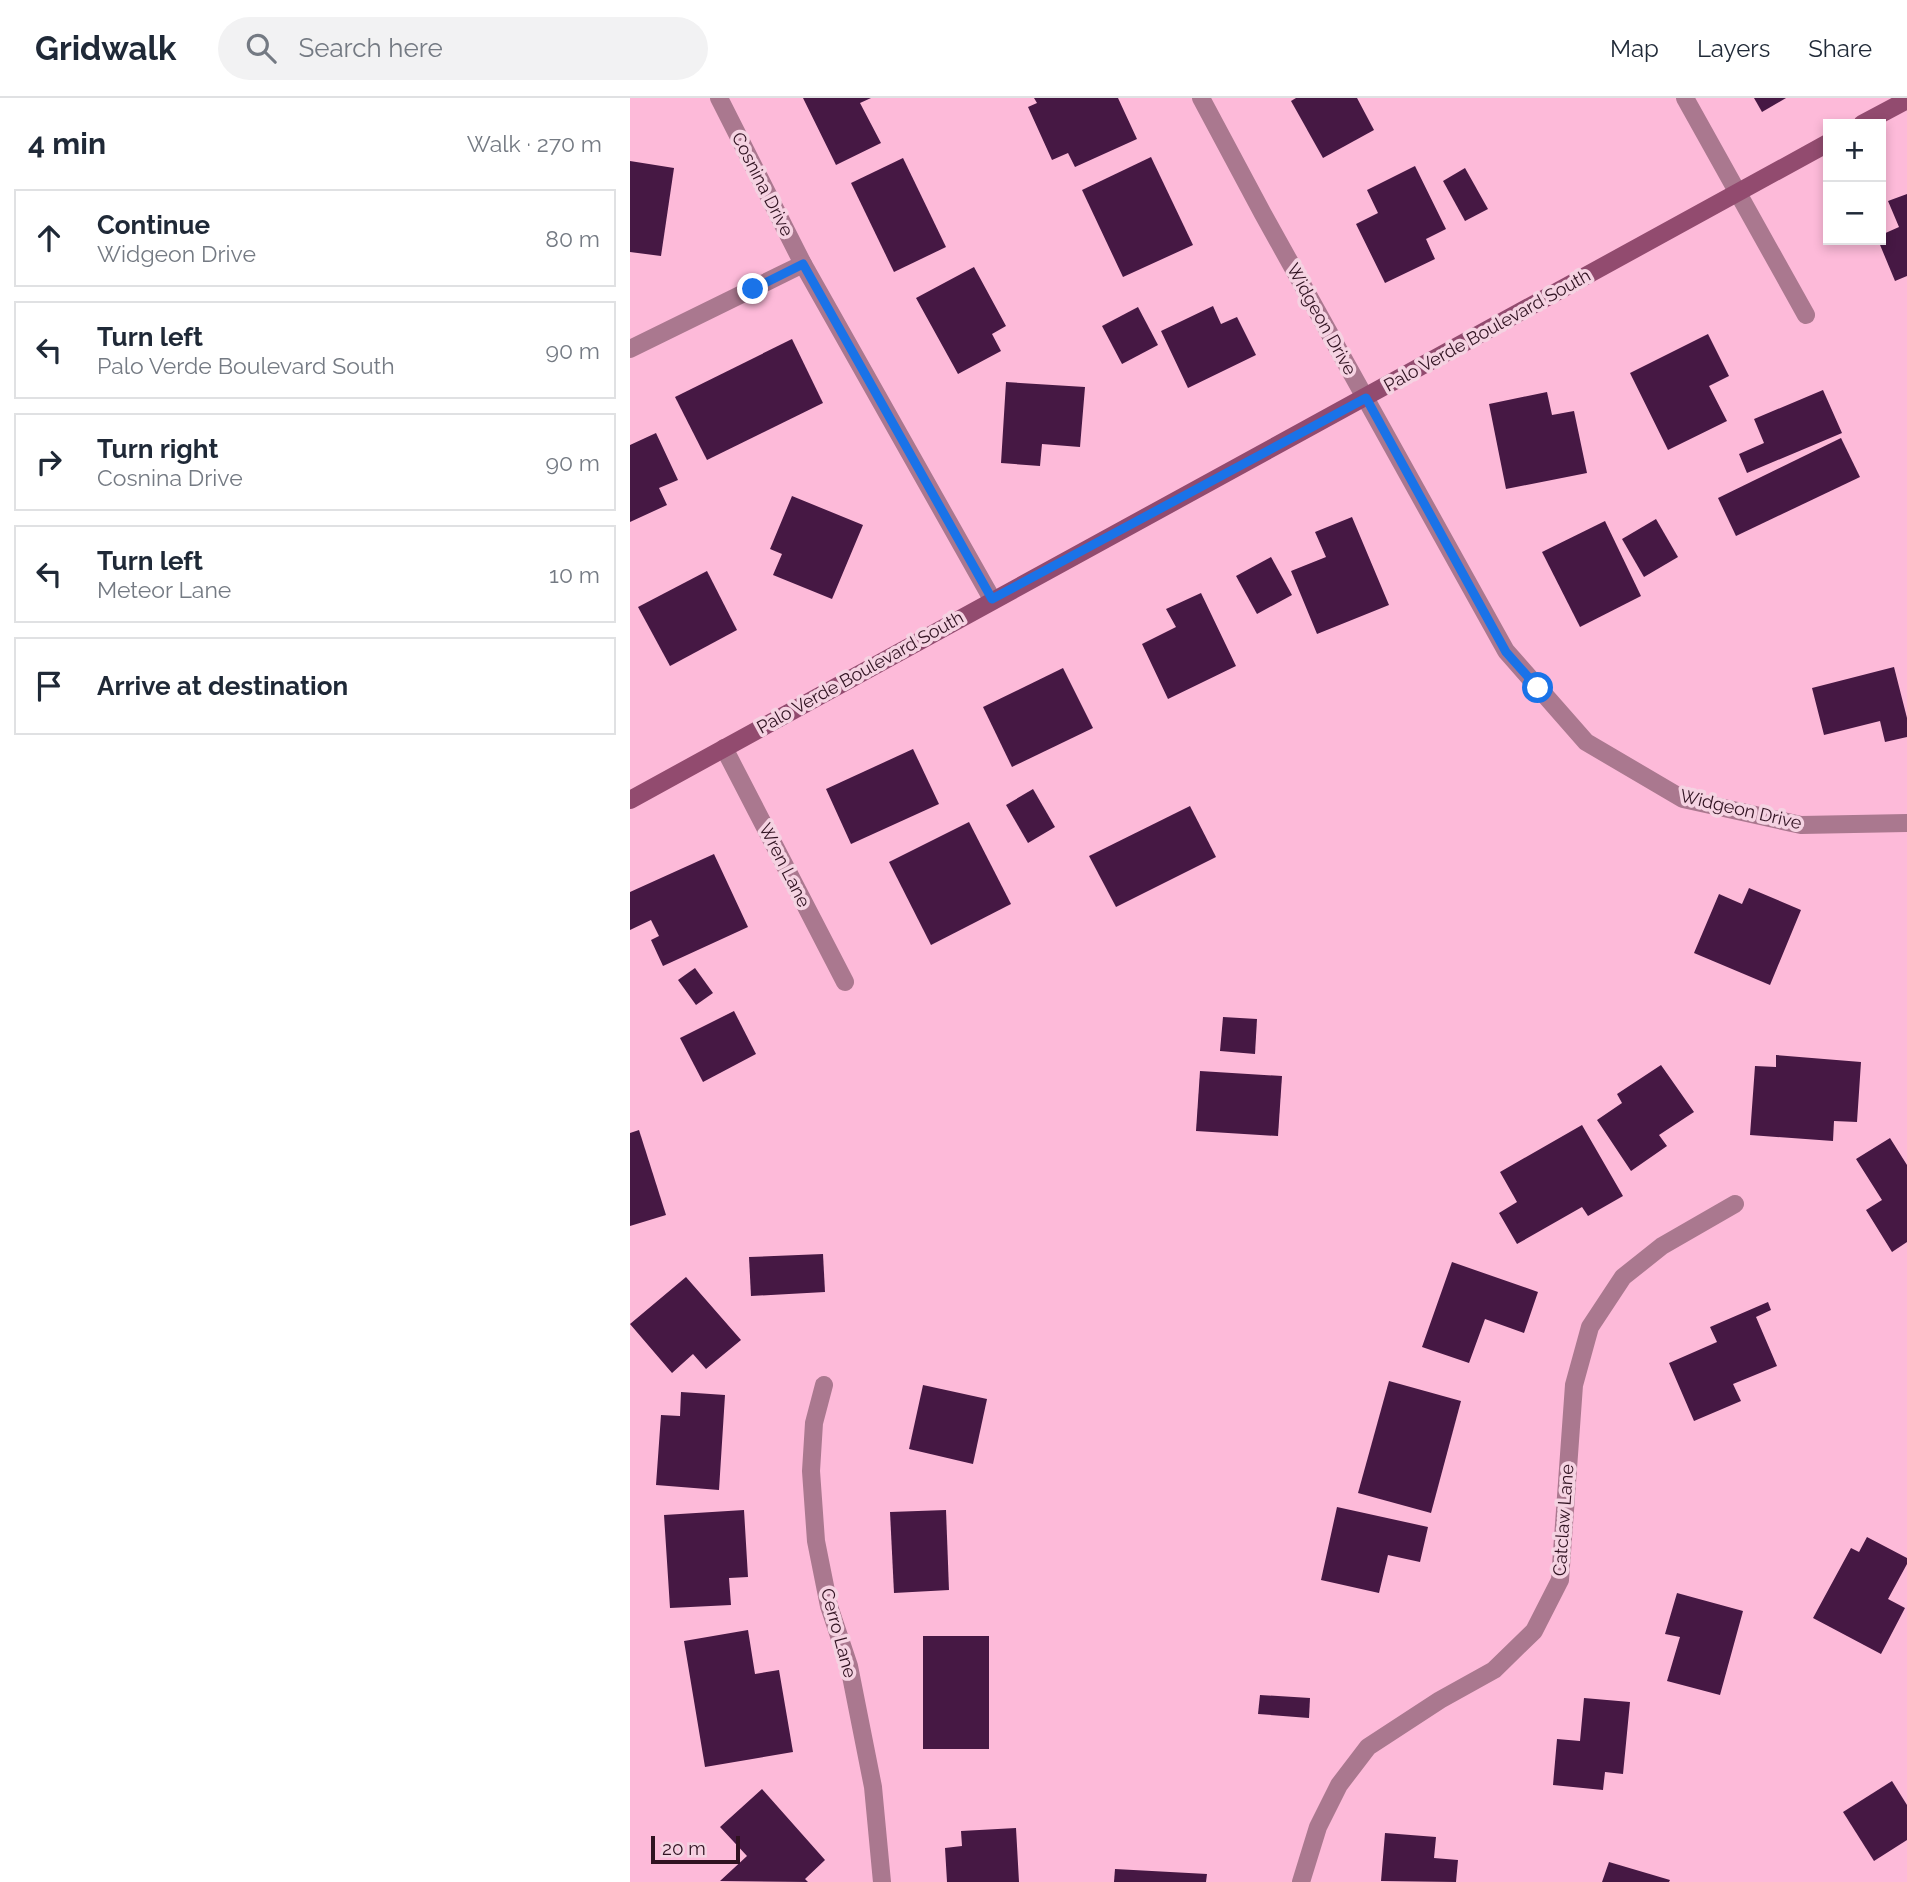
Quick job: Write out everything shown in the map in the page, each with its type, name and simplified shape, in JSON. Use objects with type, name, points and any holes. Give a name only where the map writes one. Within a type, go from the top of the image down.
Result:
[{"type":"main road","points":[[1871,119],[1907,100]]},
{"type":"main road","name":"Palo Verde Boulevard South","points":[[630,800],[1823,145]]},
{"type":"street","name":"Cosnina Drive","points":[[719,98],[803,264],[992,599]]},
{"type":"street","name":"Widgeon Drive","points":[[1201,98],[1506,652],[1586,742],[1683,799],[1801,825],[1907,823]]},
{"type":"street","points":[[1685,98],[1806,316]]},
{"type":"street","points":[[630,349],[803,264]]},
{"type":"street","name":"Wren Lane","points":[[724,748],[845,982]]},
{"type":"street","name":"Catclaw Lane","points":[[1301,1882],[1318,1827],[1339,1785],[1368,1747],[1440,1700],[1494,1670],[1534,1631],[1560,1580],[1574,1385],[1590,1327],[1623,1277],[1662,1246],[1735,1204]]},
{"type":"street","name":"Cerro Lane","points":[[824,1385],[814,1423],[811,1471],[816,1541],[829,1606],[849,1666],[873,1787],[882,1882]]},
{"type":"building","points":[[803,98],[871,98],[860,103],[881,143],[836,165]]},
{"type":"building","points":[[1034,98],[1118,98],[1137,139],[1075,167],[1068,153],[1052,160],[1028,107],[1037,103]]},
{"type":"building","points":[[1296,98],[1357,98],[1374,130],[1323,158],[1291,101]]},
{"type":"building","points":[[1754,98],[1786,98],[1762,112]]},
{"type":"building","points":[[1151,157],[1193,245],[1123,277],[1082,190]]},
{"type":"building","points":[[903,158],[946,247],[894,272],[851,183]]},
{"type":"building","points":[[630,161],[674,168],[661,256],[630,252]]},
{"type":"building","points":[[1415,166],[1446,229],[1426,239],[1435,259],[1385,283],[1356,224],[1378,213],[1367,190]]},
{"type":"building","points":[[1465,168],[1488,209],[1465,221],[1443,181]]},
{"type":"building","points":[[1907,194],[1907,276],[1895,281],[1880,245],[1886,245],[1886,233],[1899,227],[1888,201]]},
{"type":"building","points":[[974,267],[1006,326],[992,334],[1001,351],[958,374],[916,298]]},
{"type":"building","points":[[1213,306],[1221,324],[1237,317],[1256,355],[1188,388],[1161,331]]},
{"type":"building","points":[[1138,307],[1158,345],[1122,364],[1102,326]]},
{"type":"building","points":[[1708,334],[1729,376],[1709,386],[1727,421],[1668,450],[1630,373]]},
{"type":"building","points":[[792,339],[823,403],[707,460],[675,397]]},
{"type":"building","points":[[1006,382],[1085,387],[1080,447],[1042,444],[1040,466],[1001,463]]},
{"type":"building","points":[[1823,390],[1842,433],[1747,473],[1739,454],[1764,443],[1754,419]]},
{"type":"building","points":[[1547,392],[1552,415],[1574,411],[1587,473],[1506,489],[1489,404]]},
{"type":"building","points":[[656,433],[678,480],[659,488],[667,505],[630,522],[630,445]]},
{"type":"building","points":[[1841,438],[1860,477],[1736,536],[1718,498]]},
{"type":"building","points":[[792,496],[863,525],[832,599],[773,575],[782,554],[770,549]]},
{"type":"building","points":[[1352,517],[1389,605],[1317,634],[1291,571],[1326,557],[1315,532]]},
{"type":"building","points":[[1656,519],[1678,557],[1644,577],[1622,539]]},
{"type":"building","points":[[1605,521],[1641,596],[1580,627],[1542,552]]},
{"type":"building","points":[[1271,557],[1292,595],[1257,614],[1236,576]]},
{"type":"building","points":[[707,571],[737,630],[670,666],[638,607]]},
{"type":"building","points":[[1201,593],[1236,666],[1168,699],[1142,644],[1176,627],[1166,609]]},
{"type":"building","points":[[1894,667],[1907,718],[1907,737],[1885,742],[1880,721],[1824,735],[1812,688]]},
{"type":"building","points":[[1063,668],[1093,728],[1012,767],[983,707]]},
{"type":"building","points":[[913,749],[939,804],[851,844],[826,789]]},
{"type":"building","points":[[1033,789],[1055,827],[1028,843],[1006,805]]},
{"type":"building","points":[[1190,806],[1216,857],[1116,907],[1089,856]]},
{"type":"building","points":[[969,822],[1011,904],[931,945],[889,862]]},
{"type":"building","points":[[714,854],[748,927],[663,966],[651,940],[659,936],[651,920],[630,930],[630,892]]},
{"type":"building","points":[[1749,888],[1801,910],[1770,985],[1694,953],[1719,894],[1742,904]]},
{"type":"building","points":[[695,968],[713,993],[696,1005],[678,980]]},
{"type":"building","points":[[734,1011],[756,1054],[703,1082],[680,1038]]},
{"type":"building","points":[[1223,1017],[1257,1019],[1255,1054],[1220,1051]]},
{"type":"building","points":[[1776,1055],[1861,1062],[1857,1122],[1834,1121],[1833,1141],[1750,1135],[1755,1066],[1776,1067]]},
{"type":"building","points":[[1661,1065],[1694,1112],[1659,1135],[1667,1146],[1631,1171],[1597,1120],[1622,1103],[1617,1094]]},
{"type":"building","points":[[1200,1071],[1282,1076],[1278,1136],[1196,1131]]},
{"type":"building","points":[[1582,1125],[1623,1196],[1588,1216],[1582,1207],[1517,1244],[1499,1213],[1517,1202],[1500,1172]]},
{"type":"building","points":[[639,1130],[666,1215],[630,1226],[630,1133]]},
{"type":"building","points":[[1890,1138],[1907,1165],[1907,1242],[1892,1252],[1866,1210],[1882,1200],[1856,1159]]},
{"type":"building","points":[[823,1254],[825,1292],[751,1296],[749,1257]]},
{"type":"building","points":[[1452,1262],[1538,1292],[1524,1333],[1485,1319],[1469,1363],[1422,1347]]},
{"type":"building","points":[[686,1277],[741,1340],[706,1369],[693,1354],[672,1373],[630,1324]]},
{"type":"building","points":[[1768,1302],[1771,1310],[1756,1317],[1777,1366],[1733,1384],[1741,1401],[1694,1421],[1669,1363],[1717,1342],[1710,1327]]},
{"type":"building","points":[[1389,1381],[1461,1401],[1431,1513],[1358,1493]]},
{"type":"building","points":[[923,1385],[987,1399],[973,1464],[909,1449]]},
{"type":"building","points":[[681,1392],[725,1395],[719,1490],[656,1485],[661,1415],[680,1416]]},
{"type":"building","points":[[1337,1507],[1428,1527],[1420,1562],[1388,1555],[1379,1593],[1321,1580]]},
{"type":"building","points":[[744,1510],[748,1577],[729,1578],[731,1605],[670,1608],[664,1515]]},
{"type":"building","points":[[946,1510],[949,1590],[894,1593],[890,1512]]},
{"type":"building","points":[[1867,1537],[1907,1558],[1907,1564],[1888,1599],[1905,1608],[1881,1654],[1813,1618],[1851,1548],[1859,1552]]},
{"type":"building","points":[[1677,1593],[1743,1611],[1720,1695],[1667,1681],[1680,1637],[1665,1634]]},
{"type":"building","points":[[748,1630],[755,1674],[779,1670],[793,1752],[705,1767],[684,1641]]},
{"type":"building","points":[[923,1636],[989,1636],[989,1749],[923,1749]]},
{"type":"building","points":[[1260,1695],[1310,1698],[1309,1718],[1258,1714]]},
{"type":"building","points":[[1584,1698],[1630,1702],[1623,1774],[1605,1772],[1603,1790],[1553,1785],[1557,1739],[1580,1741]]},
{"type":"building","points":[[1892,1781],[1907,1805],[1907,1840],[1874,1861],[1843,1812]]},
{"type":"building","points":[[762,1789],[825,1860],[805,1879],[808,1882],[720,1881],[747,1856],[720,1827]]},
{"type":"building","points":[[1016,1828],[1019,1882],[947,1882],[945,1848],[962,1846],[961,1831]]},
{"type":"building","points":[[1385,1833],[1436,1837],[1434,1858],[1458,1860],[1456,1882],[1381,1881]]},
{"type":"building","points":[[1609,1862],[1670,1880],[1602,1882]]},
{"type":"building","points":[[1115,1869],[1207,1874],[1206,1882],[1114,1882]]},
{"type":"route","points":[[753,289],[803,264],[992,599],[1366,398],[1506,652],[1538,688]]}]
